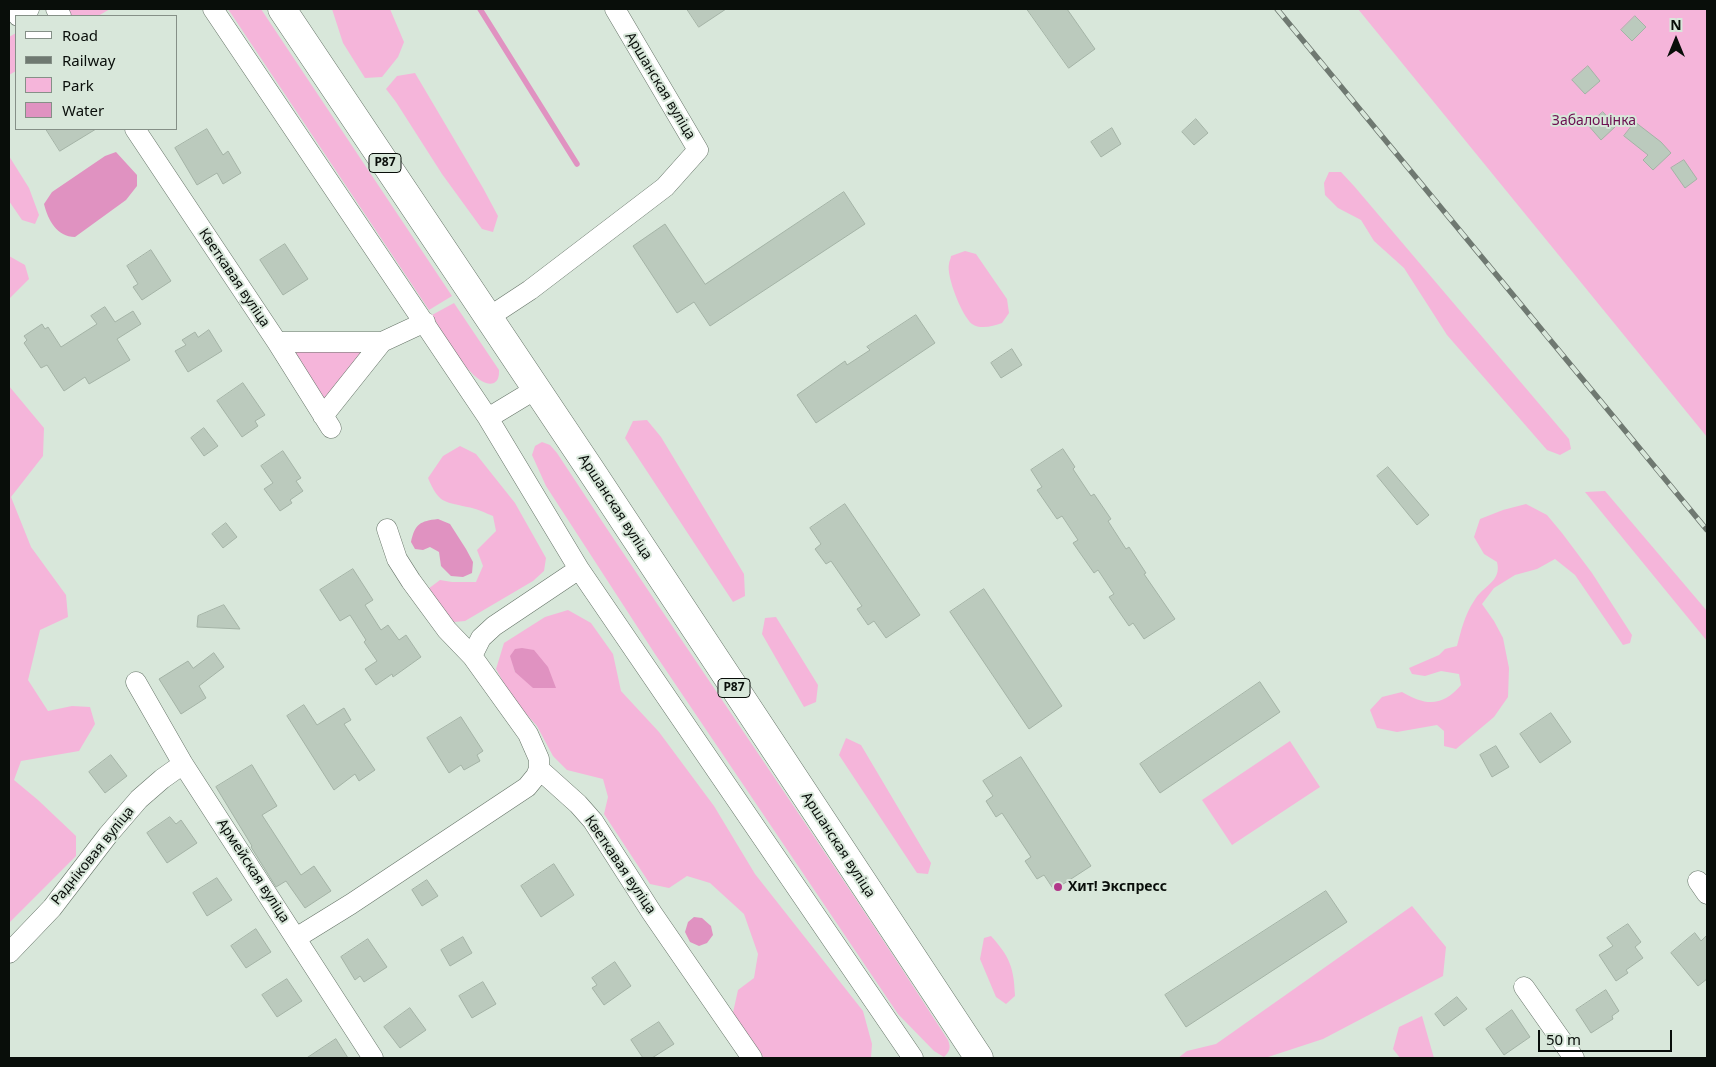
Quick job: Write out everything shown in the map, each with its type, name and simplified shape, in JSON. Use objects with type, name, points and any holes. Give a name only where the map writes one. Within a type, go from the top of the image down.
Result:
[{"type":"main road","name":"Р87","points":[[282,9],[490,317]]},
{"type":"main road","name":"Аршанская вуліца","points":[[490,317],[979,1058]]},
{"type":"street","points":[[213,9],[425,322],[488,418],[580,568],[913,1058]]},
{"type":"street","name":"Аршанская вуліца","points":[[490,317],[530,290],[665,187],[698,150],[615,9]]},
{"type":"street","name":"Кветкавая вуліца","points":[[136,130],[277,342],[327,422],[382,342]]},
{"type":"street","points":[[277,342],[382,342],[425,322]]},
{"type":"street","points":[[488,418],[536,389]]},
{"type":"street","points":[[296,938],[351,904],[527,787],[539,769],[539,759],[528,734],[472,656],[447,630],[411,581],[397,559],[387,529]]},
{"type":"street","points":[[472,656],[481,638],[494,626],[580,568]]},
{"type":"street","name":"Армейская вуліца","points":[[136,682],[183,764],[373,1058]]},
{"type":"street","name":"Радніковая вуліца","points":[[9,953],[52,908],[138,799],[162,778],[183,764]]},
{"type":"street","name":"Кветкавая вуліца","points":[[539,769],[578,804],[593,821],[652,913],[752,1058]]},
{"type":"street","points":[[1524,987],[1574,1058]]},
{"type":"green space","points":[[62,9],[110,9],[100,15],[65,15]]},
{"type":"green space","points":[[228,9],[261,9],[452,296],[429,310]]},
{"type":"green space","points":[[332,9],[390,9],[404,42],[398,57],[382,77],[365,78],[343,43]]},
{"type":"green space","name":"Забалоцінка","points":[[1358,9],[1707,9],[1707,437]]},
{"type":"green space","points":[[15,34],[15,72],[9,75],[9,37]]},
{"type":"green space","points":[[415,73],[498,216],[493,232],[482,229],[442,174],[386,89],[397,76]]},
{"type":"green space","points":[[9,156],[29,188],[39,215],[35,224],[22,220],[9,201]]},
{"type":"green space","points":[[1329,172],[1341,172],[1354,186],[1569,439],[1571,449],[1560,455],[1547,450],[1447,335],[1404,268],[1374,241],[1361,220],[1338,208],[1325,195],[1324,183]]},
{"type":"green space","points":[[965,251],[976,254],[1007,299],[1009,313],[1002,323],[979,327],[972,324],[964,313],[952,286],[949,263],[951,256]]},
{"type":"green space","points":[[9,256],[25,265],[29,279],[9,299]]},
{"type":"green space","points":[[454,303],[499,370],[496,382],[486,383],[477,378],[468,369],[450,345],[432,315]]},
{"type":"green space","points":[[298,347],[368,349],[329,399],[317,397],[294,358]]},
{"type":"green space","points":[[9,386],[44,428],[43,456],[11,497],[31,547],[66,595],[68,617],[40,630],[28,680],[48,711],[72,706],[90,707],[95,724],[79,751],[21,761],[14,780],[76,836],[76,856],[9,923]]},
{"type":"green space","points":[[647,420],[661,437],[744,574],[745,596],[733,602],[625,438],[633,421]]},
{"type":"green space","points":[[542,442],[550,445],[557,453],[900,966],[948,1040],[949,1049],[944,1057],[934,1051],[898,1014],[655,654],[546,486],[532,455],[535,446]]},
{"type":"green space","points":[[460,446],[476,454],[515,503],[546,558],[544,571],[533,581],[465,621],[454,622],[439,608],[428,589],[440,580],[476,582],[483,566],[477,550],[496,531],[493,516],[474,508],[442,500],[435,492],[428,478],[443,456]]},
{"type":"green space","points":[[1605,491],[1707,611],[1707,641],[1585,492]]},
{"type":"green space","points":[[1526,504],[1547,515],[1592,573],[1632,635],[1630,643],[1623,645],[1575,575],[1555,559],[1537,569],[1515,575],[1494,588],[1482,604],[1503,638],[1509,668],[1508,697],[1494,717],[1456,749],[1444,746],[1444,731],[1437,725],[1397,732],[1377,728],[1370,710],[1382,697],[1402,692],[1426,702],[1440,701],[1461,685],[1459,674],[1441,671],[1425,676],[1412,674],[1409,668],[1439,655],[1445,649],[1457,646],[1468,611],[1497,574],[1497,562],[1484,554],[1474,537],[1480,519]]},
{"type":"green space","points":[[568,610],[591,623],[613,654],[621,691],[659,732],[714,806],[755,874],[863,1011],[872,1044],[871,1058],[764,1058],[732,1017],[738,990],[754,978],[758,954],[744,914],[710,883],[687,876],[669,888],[650,884],[604,814],[608,797],[603,779],[567,770],[553,756],[537,726],[512,698],[496,669],[504,643],[545,617]],"holes":[[[513,664],[548,667],[515,672]]]},
{"type":"green space","points":[[776,617],[818,685],[816,702],[804,707],[762,634],[765,618]]},
{"type":"green space","points":[[846,738],[861,745],[931,863],[928,874],[917,873],[839,755]]},
{"type":"green space","points":[[1290,741],[1320,787],[1232,845],[1202,800]]},
{"type":"green space","points":[[1412,906],[1446,947],[1443,976],[1323,1039],[1265,1058],[1178,1058],[1187,1051],[1216,1044]]},
{"type":"green space","points":[[991,936],[1007,957],[1014,978],[1015,996],[1006,1004],[996,997],[980,959],[984,938]]},
{"type":"green space","points":[[1422,1016],[1434,1058],[1400,1058],[1393,1049],[1399,1027]]},
{"type":"water","points":[[116,152],[137,175],[137,186],[126,200],[75,237],[58,231],[48,216],[44,204],[52,192],[105,156]]},
{"type":"water","points":[[438,519],[450,524],[466,549],[473,562],[472,573],[463,577],[451,576],[441,566],[439,552],[430,547],[423,550],[415,549],[411,542],[414,531],[419,524]]},
{"type":"water","points":[[515,649],[534,650],[548,667],[556,688],[533,688],[515,672],[510,656]]},
{"type":"water","points":[[694,917],[702,918],[711,926],[713,935],[707,943],[699,946],[690,942],[685,932],[688,922]]},
{"type":"building","points":[[687,9],[726,9],[699,27]]},
{"type":"building","points":[[1027,9],[1067,9],[1095,49],[1069,68]]},
{"type":"building","points":[[1635,16],[1646,27],[1632,41],[1621,30]]},
{"type":"building","points":[[1588,66],[1600,81],[1585,94],[1572,80]]},
{"type":"building","points":[[1603,112],[1616,126],[1601,140],[1588,125]]},
{"type":"building","points":[[1196,119],[1208,133],[1194,145],[1182,132]]},
{"type":"building","points":[[1635,122],[1661,142],[1671,153],[1653,170],[1643,160],[1648,155],[1624,136]]},
{"type":"building","points":[[1112,128],[1121,144],[1101,157],[1091,142]]},
{"type":"building","points":[[207,129],[223,155],[228,151],[241,173],[223,184],[217,173],[197,185],[175,148]]},
{"type":"building","points":[[47,130],[94,130],[60,151]]},
{"type":"building","points":[[1684,160],[1697,179],[1685,188],[1671,168]]},
{"type":"building","points":[[844,192],[865,224],[710,326],[694,302],[677,313],[633,246],[665,224],[705,284]]},
{"type":"building","points":[[285,244],[308,279],[283,295],[260,260]]},
{"type":"building","points":[[151,250],[171,281],[142,300],[133,287],[138,284],[127,266]]},
{"type":"building","points":[[105,307],[115,322],[133,311],[141,324],[117,339],[130,360],[89,384],[85,377],[64,391],[47,365],[41,368],[24,343],[27,340],[24,336],[42,324],[45,329],[48,327],[61,347],[97,324],[91,316]]},
{"type":"building","points":[[916,315],[935,343],[816,423],[797,395],[845,361],[847,365],[870,350],[867,347]]},
{"type":"building","points":[[209,330],[222,351],[188,372],[175,351],[186,345],[182,340],[195,332],[198,337]]},
{"type":"building","points":[[1012,349],[1022,365],[1001,378],[991,363]]},
{"type":"building","points":[[243,383],[265,415],[255,421],[258,426],[242,437],[217,401]]},
{"type":"building","points":[[204,428],[218,446],[204,456],[191,438]]},
{"type":"building","points":[[1063,449],[1075,467],[1073,469],[1091,496],[1094,494],[1111,519],[1108,521],[1126,549],[1129,547],[1146,573],[1144,574],[1175,619],[1144,639],[1133,623],[1129,626],[1109,597],[1114,594],[1098,570],[1094,573],[1073,543],[1078,540],[1062,516],[1057,519],[1037,490],[1042,487],[1031,470]]},
{"type":"building","points":[[283,451],[301,478],[296,481],[303,491],[290,500],[292,503],[280,511],[264,489],[273,483],[261,466]]},
{"type":"building","points":[[1388,467],[1429,515],[1417,525],[1377,476]]},
{"type":"building","points":[[845,504],[920,615],[886,638],[874,621],[868,625],[857,609],[862,606],[831,561],[826,564],[815,549],[821,544],[810,528]]},
{"type":"building","points":[[226,523],[237,537],[223,548],[212,534]]},
{"type":"building","points":[[353,569],[373,600],[365,605],[381,630],[388,625],[399,640],[406,635],[421,657],[393,677],[392,674],[376,685],[365,669],[377,661],[364,642],[366,640],[350,615],[340,621],[320,590]]},
{"type":"building","points":[[984,589],[1062,706],[1029,729],[950,612]]},
{"type":"building","points":[[224,605],[240,629],[197,627],[198,616]]},
{"type":"building","points":[[214,653],[224,667],[199,686],[206,698],[181,714],[159,679],[188,661],[193,668]]},
{"type":"building","points":[[1260,682],[1280,712],[1160,793],[1140,764]]},
{"type":"building","points":[[304,705],[317,725],[344,708],[351,720],[344,724],[375,770],[359,781],[355,774],[334,790],[287,716]]},
{"type":"building","points":[[1551,713],[1571,742],[1540,763],[1520,734]]},
{"type":"building","points":[[461,717],[483,751],[477,755],[480,761],[464,770],[461,765],[449,773],[427,738]]},
{"type":"building","points":[[1496,746],[1509,767],[1492,777],[1480,755]]},
{"type":"building","points":[[111,755],[127,776],[105,793],[89,772]]},
{"type":"building","points":[[1021,757],[1091,866],[1054,890],[1044,875],[1037,879],[1025,861],[1031,857],[1002,813],[996,817],[986,801],[993,796],[983,781]]},
{"type":"building","points":[[252,765],[277,806],[262,815],[301,875],[314,866],[331,891],[305,908],[286,881],[276,887],[216,787]]},
{"type":"building","points":[[170,817],[176,824],[181,820],[197,843],[167,863],[147,833]]},
{"type":"building","points":[[554,864],[574,895],[541,917],[521,886]]},
{"type":"building","points":[[217,878],[232,900],[207,916],[193,893]]},
{"type":"building","points":[[427,880],[438,896],[422,906],[412,890]]},
{"type":"building","points":[[1326,891],[1347,922],[1186,1027],[1165,995]]},
{"type":"building","points":[[1628,924],[1641,942],[1635,947],[1643,958],[1626,970],[1628,973],[1616,981],[1599,955],[1613,946],[1607,938]]},
{"type":"building","points":[[256,929],[271,952],[246,968],[231,946]]},
{"type":"building","points":[[1695,933],[1701,941],[1707,935],[1707,979],[1698,986],[1671,953]]},
{"type":"building","points":[[463,937],[472,953],[450,966],[441,950]]},
{"type":"building","points":[[368,939],[387,967],[364,982],[360,976],[355,980],[341,957]]},
{"type":"building","points":[[615,962],[631,986],[604,1005],[592,988],[597,985],[592,978]]},
{"type":"building","points":[[287,979],[302,1001],[277,1017],[262,995]]},
{"type":"building","points":[[483,982],[496,1004],[472,1018],[459,996]]},
{"type":"building","points":[[1606,990],[1619,1011],[1612,1016],[1613,1019],[1591,1033],[1576,1010]]},
{"type":"building","points":[[1457,997],[1467,1009],[1444,1026],[1435,1014]]},
{"type":"building","points":[[410,1008],[426,1030],[400,1048],[384,1027]]},
{"type":"building","points":[[1512,1010],[1530,1037],[1504,1055],[1486,1029]]},
{"type":"building","points":[[659,1022],[674,1044],[652,1058],[643,1058],[631,1040]]},
{"type":"building","points":[[336,1039],[348,1058],[307,1058]]},
{"type":"waterway","points":[[480,9],[577,164]]},
{"type":"railway","points":[[1277,9],[1707,530]]},
{"type":"place","name":"Хит! Экспресс","points":[[1058,887]]}]
